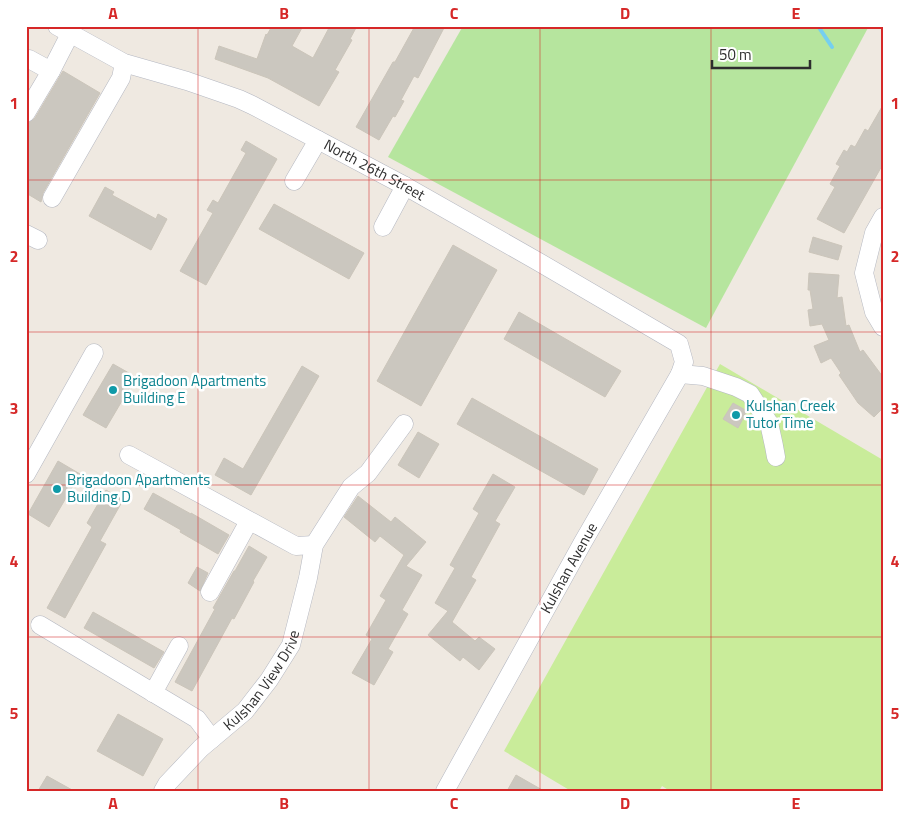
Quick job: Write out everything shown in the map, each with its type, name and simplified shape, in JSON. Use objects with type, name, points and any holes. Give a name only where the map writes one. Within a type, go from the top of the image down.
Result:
[{"type":"street","name":"North 26th Street","points":[[64,30],[124,63],[238,99],[405,186],[679,344]]},
{"type":"street","points":[[26,113],[51,71],[64,30]]},
{"type":"street","points":[[26,61],[29,59],[51,71]]},
{"type":"street","points":[[52,198],[121,78],[124,63]]},
{"type":"street","points":[[294,181],[318,140]]},
{"type":"street","points":[[382,227],[405,186]]},
{"type":"street","points":[[883,217],[874,233],[864,273],[874,312],[883,327]]},
{"type":"street","name":"Kulshan Avenue","points":[[445,791],[583,542],[680,374],[684,362],[679,344]]},
{"type":"street","points":[[26,474],[94,353]]},
{"type":"street","points":[[680,374],[703,376],[736,387],[750,394],[769,422],[776,457]]},
{"type":"street","points":[[129,455],[296,546],[314,544],[351,487],[368,473],[404,424]]},
{"type":"street","points":[[210,592],[249,521]]},
{"type":"street","name":"Kulshan View Drive","points":[[163,791],[167,784],[201,748],[245,711],[269,680],[291,645],[308,578],[314,544]]},
{"type":"street","points":[[40,625],[197,719],[212,739]]},
{"type":"street","points":[[153,693],[179,646]]},
{"type":"green space","points":[[463,26],[869,26],[706,328],[388,157]]},
{"type":"green space","points":[[720,364],[883,460],[883,791],[670,791],[662,786],[659,791],[571,791],[504,751]]},
{"type":"building","points":[[272,26],[303,26],[292,46],[313,58],[330,26],[357,26],[350,39],[352,40],[335,70],[339,72],[319,106],[268,78],[215,59],[219,46],[257,59],[266,34]]},
{"type":"building","points":[[415,26],[445,26],[418,78],[414,76],[401,100],[404,101],[379,140],[356,127]]},
{"type":"building","points":[[63,71],[100,93],[43,193],[41,202],[26,193],[26,127],[35,118]]},
{"type":"building","points":[[883,105],[883,164],[844,233],[817,219],[835,187],[830,184],[840,166],[836,164],[844,150],[847,152],[851,145],[855,147],[865,129],[868,131]]},
{"type":"building","points":[[246,141],[277,159],[206,285],[180,271],[213,213],[207,210],[213,200],[218,203],[246,153],[241,150]]},
{"type":"building","points":[[105,187],[114,192],[112,195],[156,219],[158,214],[167,219],[151,250],[89,216]]},
{"type":"building","points":[[274,204],[364,253],[349,279],[259,229]]},
{"type":"building","points":[[813,237],[842,246],[838,260],[809,252]]},
{"type":"building","points":[[453,245],[497,270],[421,406],[377,381]]},
{"type":"building","points":[[809,273],[839,275],[837,298],[842,297],[846,326],[849,325],[860,352],[863,350],[883,377],[883,408],[874,417],[858,403],[839,375],[841,373],[831,358],[821,363],[814,346],[829,340],[822,324],[810,326],[808,310],[813,309],[810,290],[808,290]]},
{"type":"building","points":[[519,312],[621,371],[605,397],[504,339]]},
{"type":"building","name":"Brigadoon Apartments Building E","points":[[113,364],[136,377],[106,428],[83,415]]},
{"type":"building","points":[[302,366],[319,376],[251,495],[215,475],[224,458],[243,469]]},
{"type":"building","points":[[472,398],[598,469],[584,495],[457,424]]},
{"type":"building","name":"Kulshan Creek Tutor Time","points":[[733,403],[747,411],[738,428],[723,419]]},
{"type":"building","points":[[418,432],[439,444],[419,478],[398,465]]},
{"type":"building","name":"Brigadoon Apartments Building D","points":[[58,461],[80,474],[49,527],[28,514]]},
{"type":"building","points":[[493,474],[515,487],[495,521],[500,524],[471,577],[476,580],[452,622],[475,641],[479,637],[495,649],[479,670],[463,657],[460,661],[428,635],[448,611],[435,603],[455,568],[450,565],[479,513],[473,509]]},
{"type":"building","points":[[106,490],[123,500],[100,541],[106,544],[65,618],[47,608],[92,527],[87,523]]},
{"type":"building","points":[[153,493],[229,535],[218,554],[144,509]]},
{"type":"building","points":[[358,496],[391,522],[395,517],[426,542],[406,566],[422,575],[402,610],[408,614],[388,649],[393,652],[374,685],[352,673],[372,639],[366,635],[386,600],[380,596],[404,555],[380,536],[375,542],[344,517]]},
{"type":"building","points":[[249,546],[267,557],[192,691],[175,682],[215,609],[213,608]]},
{"type":"building","points":[[197,567],[208,573],[200,591],[188,583]]},
{"type":"building","points":[[93,612],[164,652],[154,668],[84,628]]},
{"type":"building","points":[[118,714],[163,739],[143,776],[97,751]]},
{"type":"building","points":[[516,775],[544,791],[507,791]]},
{"type":"building","points":[[47,776],[74,791],[38,791]]},
{"type":"waterway","points":[[818,26],[832,47]]},
{"type":"place","name":"Brigadoon Apartments Building E","points":[[113,390]]},
{"type":"place","name":"Kulshan Creek Tutor Time","points":[[736,415]]},
{"type":"place","name":"Brigadoon Apartments Building D","points":[[57,489]]}]
